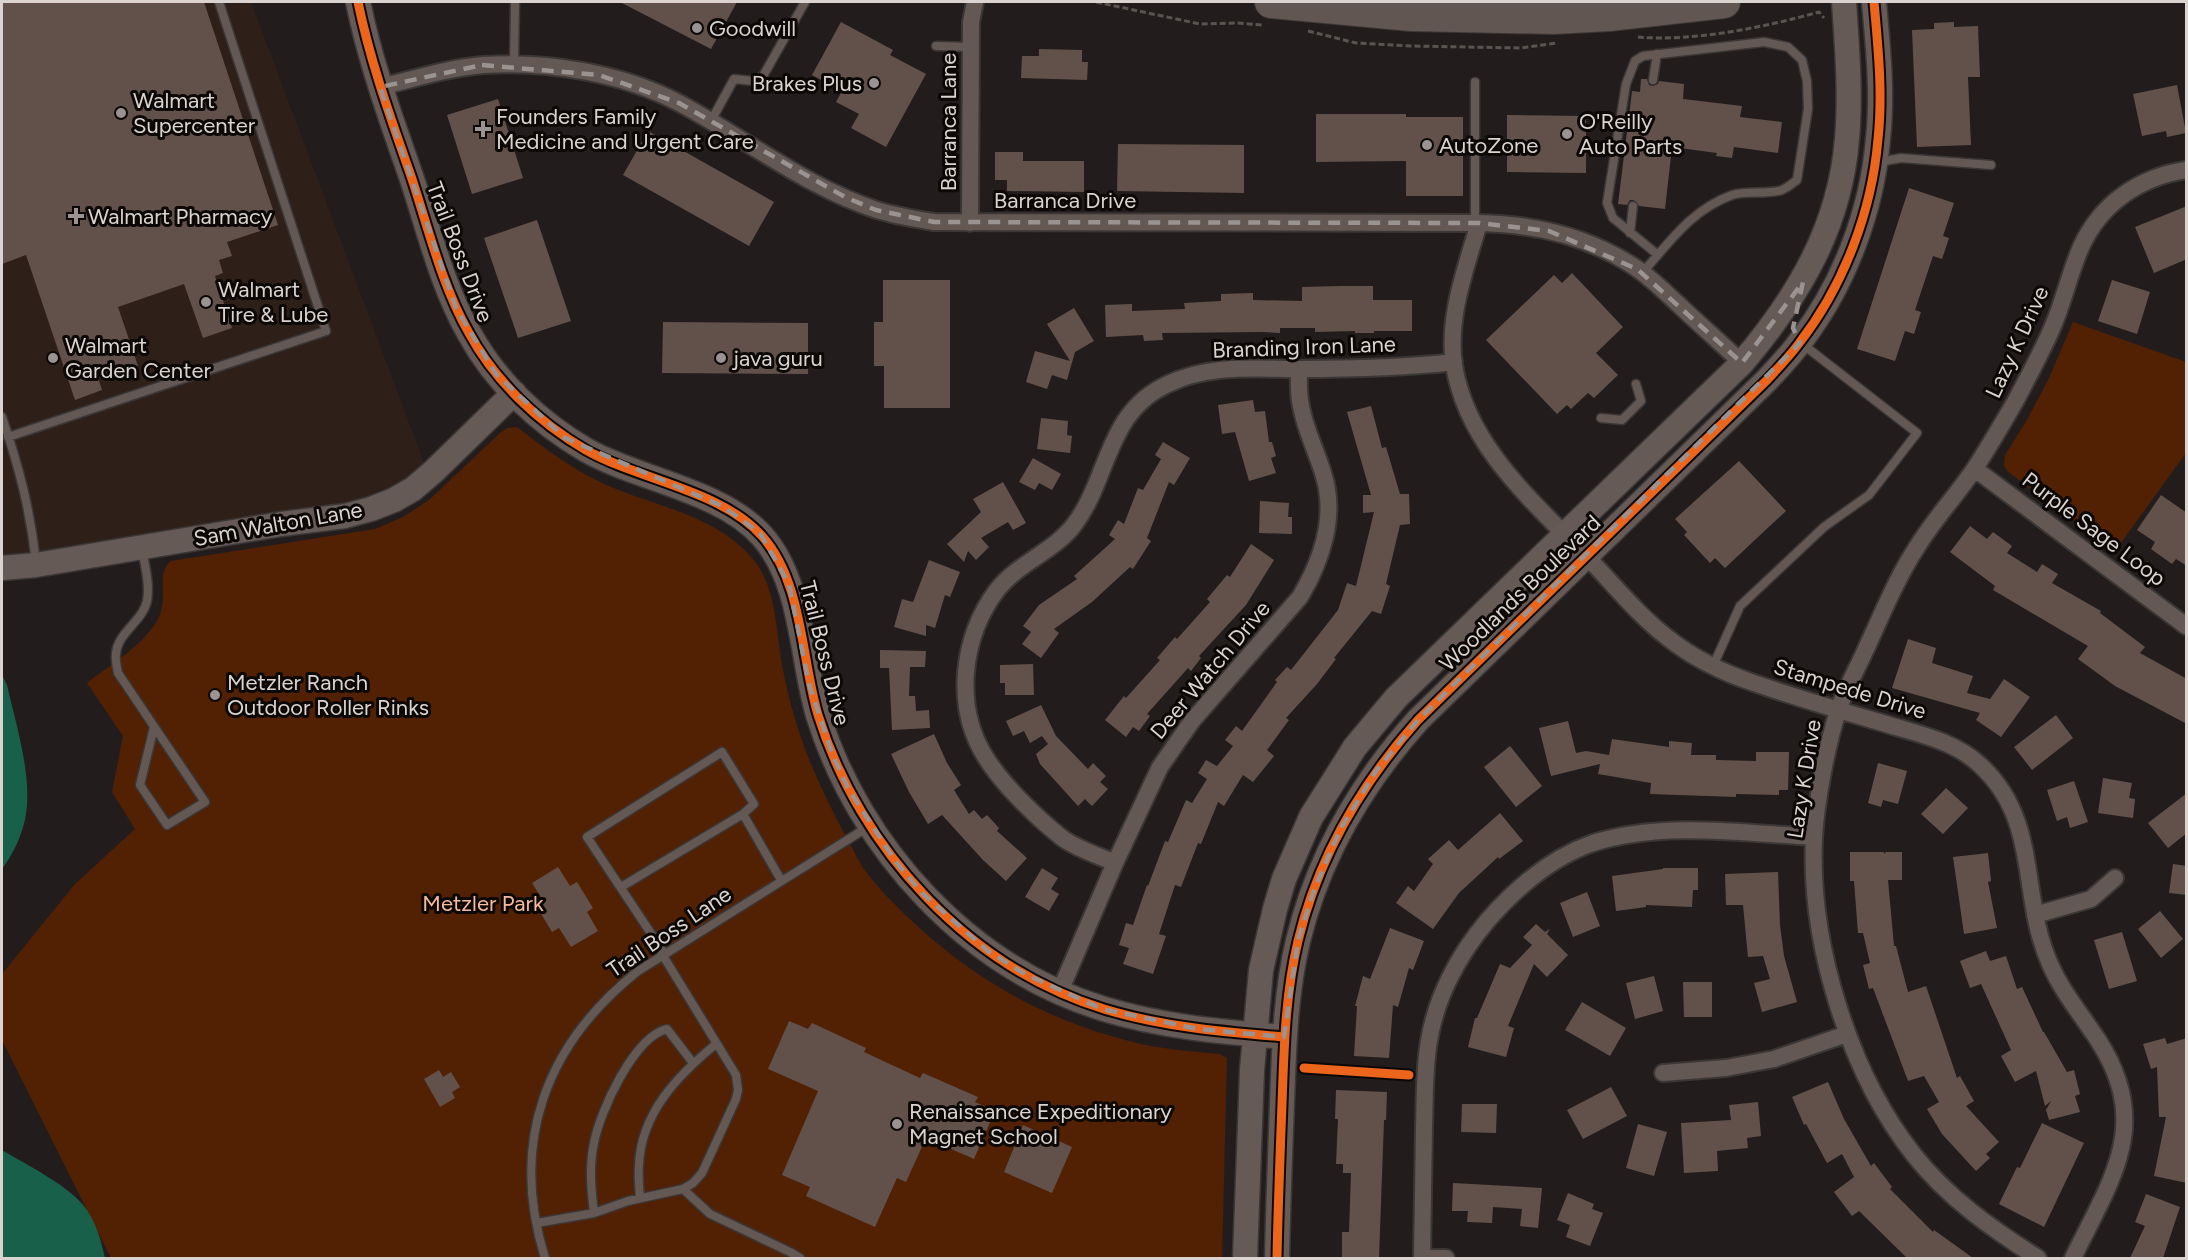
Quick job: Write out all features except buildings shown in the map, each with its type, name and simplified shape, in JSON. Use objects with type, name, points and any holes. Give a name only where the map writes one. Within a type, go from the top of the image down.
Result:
[{"type":"highway","points":[[1271,2],[1411,15],[1531,18],[1609,15],[1724,2]]},
{"type":"street","name":"Trail Boss Drive","points":[[358,2],[380,87],[456,308],[482,354],[496,374],[514,393],[565,438],[593,454],[722,506],[744,519],[760,533],[771,547],[789,584],[809,684],[833,756],[849,790],[871,825],[896,862],[922,893],[951,922],[988,951],[1025,974],[1102,1009],[1150,1021],[1198,1029],[1284,1037]]},
{"type":"street","name":"Barranca Lane","points":[[965,2],[971,21]]},
{"type":"street","name":"Barranca Lane","points":[[970,223],[971,21],[975,2]]},
{"type":"street","name":"Woodlands Boulevard","points":[[1245,1258],[1254,1034],[1261,970],[1275,909],[1296,850],[1328,787],[1355,747],[1396,698],[1742,363],[1770,330],[1803,282],[1819,248],[1834,206],[1846,150],[1849,74],[1844,2]]},
{"type":"street","name":"Woodlands Boulevard","points":[[1276,1258],[1284,1037],[1293,967],[1305,916],[1324,864],[1357,799],[1396,745],[1418,720],[1741,406],[1800,343],[1836,285],[1848,259],[1864,211],[1875,163],[1880,88],[1874,2]]},
{"type":"street","name":"Barranca Drive","points":[[380,87],[448,70],[482,65],[558,68],[599,75],[628,83],[679,103],[845,197],[876,210],[934,222],[1522,225],[1576,239],[1612,254],[1642,273],[1742,363]]},
{"type":"street","name":"Lazy K Drive","points":[[2037,1258],[1962,1206],[1915,1157],[1886,1114],[1847,1034],[1834,992],[1819,916],[1814,837],[1823,774],[1838,710],[1884,608],[1916,547],[1975,469],[2036,364],[2054,326],[2081,247],[2092,227],[2107,207],[2140,183],[2173,172],[2187,170]]},
{"type":"street","name":"Stampede Drive","points":[[1477,223],[1457,302],[1454,322],[1454,362],[1462,399],[1477,431],[1499,465],[1667,638],[1713,666],[1753,683],[1944,742],[1977,762],[2001,786],[2016,814],[2035,915],[2048,961],[2060,985],[2098,1040],[2113,1067],[2123,1095],[2126,1129],[2121,1154],[2073,1258]]},
{"type":"street","points":[[1800,343],[1795,337],[1793,328],[1803,282]]},
{"type":"street","name":"Branding Iron Lane","points":[[1115,863],[1063,839],[1035,814],[986,758],[974,734],[968,707],[966,659],[972,636],[983,612],[999,588],[1020,569],[1059,541],[1074,525],[1086,505],[1124,420],[1135,406],[1152,392],[1186,377],[1223,368],[1420,366],[1454,362]]},
{"type":"street","name":"Deer Watch Drive","points":[[1060,991],[1115,863],[1160,768],[1192,721],[1300,597],[1313,575],[1323,548],[1328,504],[1324,475],[1306,429],[1300,403],[1299,369]]},
{"type":"street","name":"Sam Walton Lane","points":[[2,568],[36,565],[281,524],[345,516],[394,500],[413,489],[434,471],[514,393]]},
{"type":"street","name":"Purple Sage Loop","points":[[1975,469],[2187,626]]},
{"type":"street","points":[[1446,1258],[1422,1258],[1425,1082],[1429,1041],[1437,1005],[1465,951],[1476,934],[1502,904],[1534,876],[1561,859],[1592,844],[1624,836],[1658,832],[1712,832],[1814,837]]},
{"type":"street","points":[[2035,915],[2091,899],[2115,878]]},
{"type":"street","points":[[1663,1073],[1726,1068],[1774,1059],[1847,1034]]},
{"type":"lane","points":[[8,437],[326,331],[219,2]]},
{"type":"lane","points":[[514,65],[515,2]]},
{"type":"lane","points":[[711,121],[734,79],[753,81],[763,76],[805,2]]},
{"type":"lane","points":[[1642,273],[1658,255],[1685,224],[1703,208],[1734,195],[1783,190],[1797,180],[1803,156],[1808,109],[1808,81],[1802,60],[1788,47],[1764,42],[1643,56],[1635,61],[1626,84],[1607,202],[1613,218],[1658,255]]},
{"type":"lane","points":[[936,46],[971,47]]},
{"type":"lane","points":[[1653,80],[1657,54]]},
{"type":"lane","points":[[1475,82],[1477,223]]},
{"type":"lane","points":[[1875,163],[1901,158],[1991,165]]},
{"type":"lane","points":[[1630,233],[1634,206]]},
{"type":"lane","points":[[1713,666],[1740,606],[1824,527],[1869,495],[1917,433],[1800,343]]},
{"type":"lane","points":[[1601,418],[1622,420],[1641,401],[1636,384]]},
{"type":"lane","points":[[2,417],[28,505],[36,565]]},
{"type":"lane","points":[[142,548],[148,584],[147,603],[125,633],[115,653],[118,673],[205,802],[167,825],[140,785],[154,727]]},
{"type":"lane","points":[[537,1223],[594,1213],[640,1198],[683,1189],[693,1183],[702,1173],[738,1090],[736,1075],[663,953],[587,837],[722,752],[754,804],[743,814],[621,887]]},
{"type":"lane","points":[[743,814],[781,880]]},
{"type":"lane","name":"Trail Boss Lane","points":[[545,1258],[531,1183],[532,1146],[537,1119],[558,1064],[574,1035],[615,989],[663,953],[871,825]]},
{"type":"lane","points":[[594,1213],[590,1181],[593,1145],[599,1123],[620,1078],[634,1056],[657,1032],[667,1029],[693,1063]]},
{"type":"lane","points":[[640,1198],[639,1164],[648,1124],[658,1104],[693,1063],[716,1044]]},
{"type":"lane","points":[[683,1189],[710,1214],[800,1258]]},
{"type":"highlighted area","points":[[482,65],[599,75],[679,103],[845,197],[876,210],[934,222],[1479,223],[1549,231],[1637,269],[1742,363],[1803,282],[1793,328],[1800,343],[1418,720],[1376,771],[1341,828],[1315,887],[1298,940],[1284,1037],[1198,1029],[1102,1009],[1025,974],[988,951],[922,893],[896,862],[849,790],[833,756],[809,684],[789,584],[760,533],[722,506],[565,438],[496,374],[456,308],[380,87]]},
{"type":"shaded area","points":[[2,2],[251,2],[427,471],[392,497],[2,563]]},
{"type":"shaded area","points":[[2,675],[7,685],[22,750],[27,799],[25,821],[20,836],[2,869]]},
{"type":"shaded area","points":[[2,1150],[48,1177],[80,1201],[93,1221],[105,1258],[2,1258]]},
{"type":"green space","points":[[2073,322],[2186,362],[2186,453],[2115,551],[2007,471],[2004,465],[2005,455],[2049,378]]},
{"type":"green space","name":"Metzler Park","points":[[517,427],[558,457],[591,477],[701,521],[736,543],[752,558],[760,569],[771,596],[791,707],[805,749],[824,794],[863,868],[893,902],[935,942],[1012,995],[1069,1022],[1140,1044],[1220,1054],[1227,1058],[1222,1258],[111,1258],[2,1040],[2,974],[75,884],[135,829],[112,792],[123,736],[87,683],[127,653],[153,627],[162,609],[164,572],[171,561],[375,529],[403,517],[429,500],[500,433],[507,428]]},
{"type":"cycle path","points":[[358,2],[375,68],[436,256],[459,315],[480,351],[519,399],[568,439],[630,470],[702,496],[725,507],[745,520],[762,536],[786,575],[799,621],[812,693],[837,764],[861,812],[891,856],[926,896],[965,933],[1008,964],[1054,990],[1104,1009],[1149,1020],[1216,1031],[1284,1037]]},
{"type":"cycle path","points":[[1277,1258],[1284,1063],[1290,982],[1307,910],[1330,851],[1360,796],[1397,744],[1418,720],[1767,380],[1816,320],[1853,246],[1875,166],[1880,87],[1874,2]]},
{"type":"cycle path","points":[[1304,1068],[1409,1075]]},
{"type":"place","name":"Goodwill","points":[[697,28]]},
{"type":"place","name":"Brakes Plus","points":[[874,83]]},
{"type":"place","name":"Walmart Supercenter","points":[[121,113]]},
{"type":"place","name":"Founders Family Medicine and Urgent Care","points":[[483,129]]},
{"type":"place","name":"O'Reilly Auto Parts","points":[[1567,134]]},
{"type":"place","name":"AutoZone","points":[[1427,145]]},
{"type":"place","name":"Walmart Pharmacy","points":[[76,216]]},
{"type":"place","name":"Walmart Tire & Lube","points":[[206,302]]},
{"type":"place","name":"Walmart Garden Center","points":[[53,358]]},
{"type":"place","name":"java guru","points":[[721,358]]},
{"type":"place","name":"Metzler Ranch Outdoor Roller Rinks","points":[[215,695]]},
{"type":"place","name":"Renaissance Expeditionary Magnet School","points":[[897,1124]]}]
